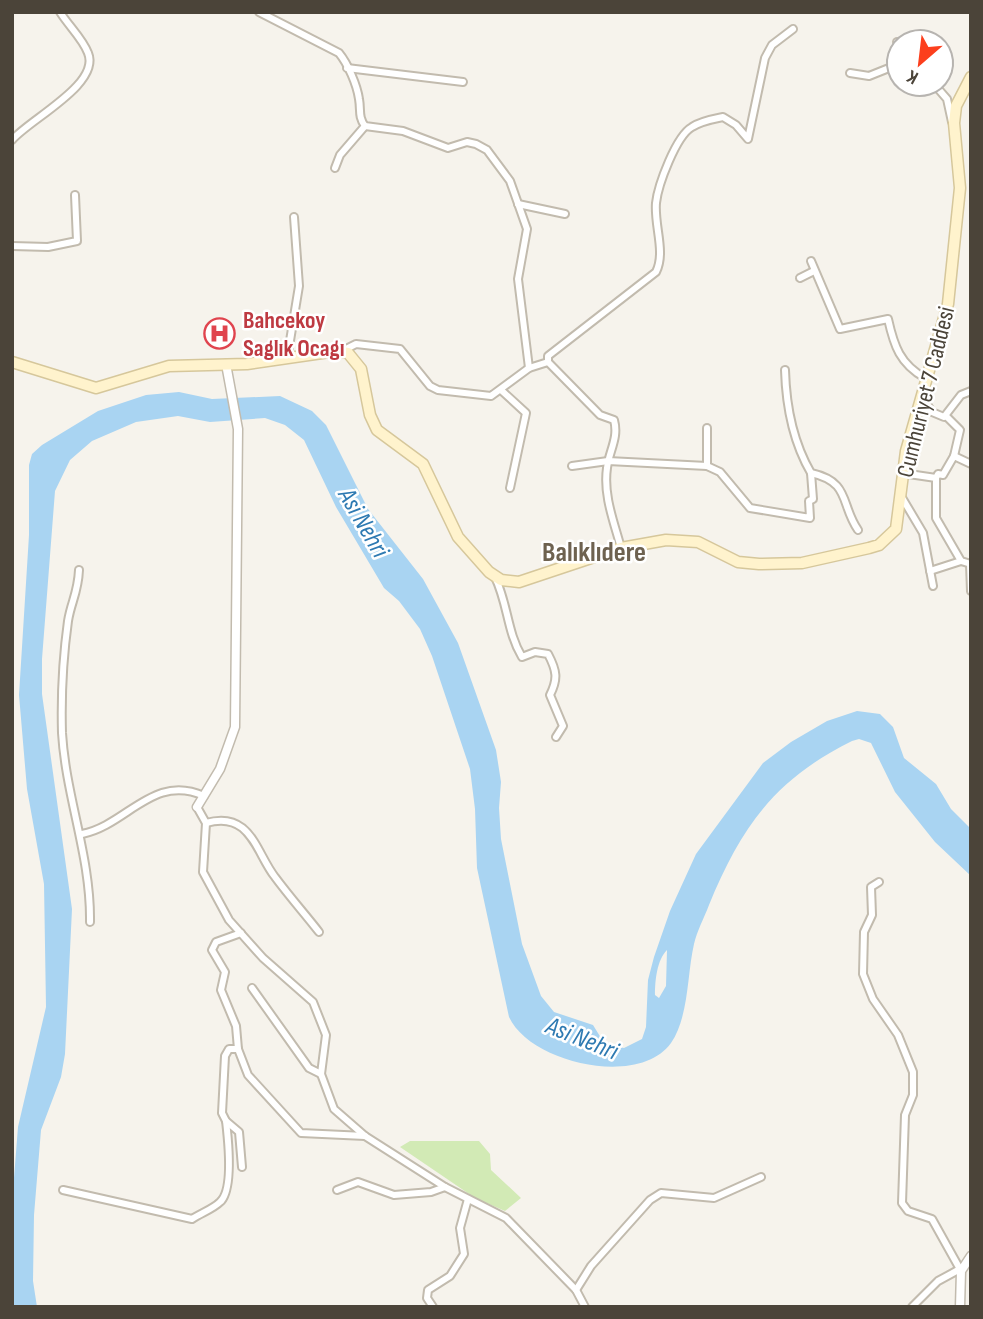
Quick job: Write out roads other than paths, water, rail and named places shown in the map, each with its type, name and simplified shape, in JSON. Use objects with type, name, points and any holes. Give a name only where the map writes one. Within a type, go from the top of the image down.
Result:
[{"type":"main road","name":"Cumhuriyet 7 Caddesi","points":[[494,576],[507,582],[519,582],[621,548],[666,540],[698,542],[730,559],[748,563],[818,561],[879,545],[896,530],[902,473],[952,281],[960,188],[954,123],[956,106],[971,77]]},
{"type":"main road","points":[[12,362],[96,388],[179,364],[227,368],[342,351],[354,356],[361,369],[370,415],[377,430],[386,440],[424,464],[458,537],[494,576]]},
{"type":"street","points":[[12,139],[72,92],[88,69],[88,50],[60,12]]},
{"type":"street","points":[[259,12],[339,53],[359,98],[360,120],[365,126],[403,131],[448,148],[467,142],[487,150],[510,181],[527,229],[517,279],[529,368]]},
{"type":"street","points":[[342,351],[356,344],[386,345],[400,349],[430,386],[438,390],[491,396],[529,368],[548,362],[555,349],[582,332],[656,272],[661,263],[656,205],[661,177],[682,135],[691,127],[723,117],[736,125],[748,139],[765,58],[772,45],[793,29]]},
{"type":"street","points":[[347,68],[463,82]]},
{"type":"street","points":[[850,73],[869,76],[885,70]]},
{"type":"street","points":[[946,98],[954,123]]},
{"type":"street","points":[[335,168],[340,155],[365,126]]},
{"type":"street","points":[[12,246],[48,247],[77,241],[75,195]]},
{"type":"street","points":[[518,204],[565,214]]},
{"type":"street","points":[[287,359],[299,286],[294,217]]},
{"type":"street","points":[[811,261],[840,329],[888,319],[896,353],[914,372],[925,378]]},
{"type":"street","points":[[800,278],[814,271]]},
{"type":"street","points":[[548,362],[600,415],[614,420],[616,439],[608,461],[608,500],[621,548]]},
{"type":"street","points":[[227,368],[238,429],[235,727],[220,769],[197,807],[206,823],[203,872],[229,920],[263,958],[313,1002],[326,1035],[321,1074],[334,1109],[365,1136],[446,1187],[506,1218],[576,1290],[585,1307]]},
{"type":"street","points":[[572,466],[608,461],[642,465],[707,466],[720,472],[750,508],[810,518],[809,501],[813,499],[811,473],[795,439],[785,370]]},
{"type":"street","points":[[501,390],[526,413],[510,488]]},
{"type":"street","points":[[946,416],[961,395],[971,391]]},
{"type":"street","points":[[922,397],[932,412],[946,416],[960,430],[954,456],[943,475],[938,474],[936,478],[936,518],[961,561]]},
{"type":"street","points":[[707,428],[707,466]]},
{"type":"street","points":[[954,456],[971,464]]},
{"type":"street","points":[[811,473],[823,476],[844,493],[858,530]]},
{"type":"street","points":[[902,473],[936,478]]},
{"type":"street","points":[[901,496],[923,533],[933,586]]},
{"type":"street","points":[[930,571],[961,561],[970,564],[971,591]]},
{"type":"street","points":[[79,570],[77,597],[68,621],[62,723],[71,798],[82,834],[83,867],[90,895],[90,922]]},
{"type":"street","points":[[494,576],[510,615],[513,642],[522,657],[536,652],[548,654],[556,670],[556,682],[550,695],[563,726],[556,737]]},
{"type":"street","points":[[82,834],[105,828],[132,806],[168,790],[185,789],[204,796]]},
{"type":"street","points":[[206,823],[224,821],[249,833],[261,849],[270,870],[319,932]]},
{"type":"street","points":[[879,882],[871,887],[872,915],[864,932],[863,974],[873,999],[898,1035],[913,1072],[913,1095],[905,1115],[902,1203],[908,1211],[932,1219],[960,1270],[960,1307]]},
{"type":"street","points":[[241,933],[216,942],[212,950],[225,972],[221,990],[236,1026],[238,1049],[248,1075],[301,1133],[365,1136]]},
{"type":"street","points":[[252,988],[309,1068],[321,1074]]},
{"type":"street","points":[[63,1191],[192,1219],[219,1203],[225,1193],[230,1149],[226,1121],[222,1113],[225,1056],[229,1049],[238,1049]]},
{"type":"street","points":[[226,1121],[239,1132],[242,1167]]},
{"type":"street","points":[[576,1290],[591,1266],[650,1200],[661,1193],[714,1198],[761,1177]]},
{"type":"street","points":[[337,1190],[358,1182],[394,1195],[431,1192],[446,1187]]},
{"type":"street","points":[[433,1307],[428,1298],[428,1290],[450,1276],[464,1254],[460,1228],[468,1199]]},
{"type":"street","points":[[912,1307],[938,1281],[960,1270],[971,1256]]},
{"type":"water","name":"Asi Nehri","points":[[179,392],[212,399],[280,396],[312,411],[326,425],[368,509],[423,579],[458,643],[496,750],[501,782],[501,839],[522,944],[541,996],[554,1012],[593,1025],[601,1038],[613,1046],[624,1048],[642,1039],[646,1027],[648,980],[654,957],[670,911],[696,854],[763,763],[791,742],[827,721],[857,711],[880,714],[893,727],[904,758],[936,784],[951,809],[971,829],[971,876],[935,842],[895,792],[871,743],[859,739],[852,741],[825,756],[781,789],[748,829],[734,852],[697,934],[681,1021],[671,1043],[656,1057],[635,1064],[611,1067],[586,1064],[539,1047],[521,1033],[509,1017],[477,868],[475,809],[470,769],[432,656],[420,629],[399,601],[384,588],[336,507],[304,440],[285,425],[265,418],[210,422],[178,416],[136,422],[92,441],[70,460],[55,491],[42,659],[42,694],[72,909],[65,1054],[61,1077],[41,1130],[34,1215],[33,1281],[37,1307],[12,1307],[12,1203],[18,1127],[46,1007],[44,884],[27,789],[19,695],[29,535],[29,465],[32,454],[42,445],[98,411],[146,395]],"holes":[[[667,950],[666,986],[659,998],[655,995],[659,965]]]},
{"type":"place","name":"Bahcekoy Saglık Ocagı","points":[[220,334]]},
{"type":"district","name":"Balıklıdere","points":[[594,552]]}]
